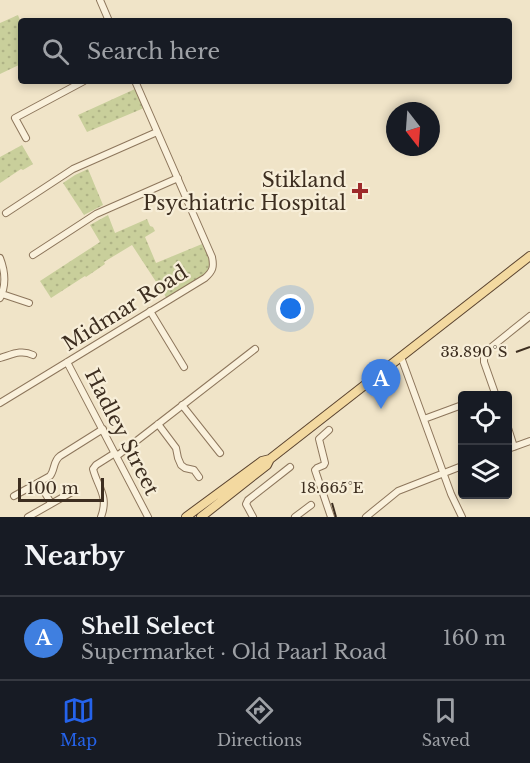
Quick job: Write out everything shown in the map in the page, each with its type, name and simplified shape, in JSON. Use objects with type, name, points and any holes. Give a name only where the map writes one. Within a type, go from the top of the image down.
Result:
[{"type":"main road","points":[[186,517],[262,461],[270,459],[530,256]]},
{"type":"main road","points":[[201,517],[267,465],[270,459]]},
{"type":"street","points":[[100,0],[108,18]]},
{"type":"street","points":[[26,138],[15,118],[78,84]]},
{"type":"street","name":"Midmar Road","points":[[0,403],[205,278],[213,269],[212,257],[136,84]]},
{"type":"street","points":[[6,213],[73,168],[157,132]]},
{"type":"street","points":[[33,255],[96,214],[178,178]]},
{"type":"street","points":[[0,258],[4,268],[5,282],[1,296],[29,303]]},
{"type":"street","points":[[150,311],[184,367]]},
{"type":"street","points":[[493,391],[484,362],[484,353],[530,316]]},
{"type":"street","points":[[101,517],[104,498],[93,469],[96,465],[116,454],[158,424],[255,349]]},
{"type":"street","points":[[0,358],[19,352],[33,355]]},
{"type":"street","points":[[400,357],[443,474],[462,517]]},
{"type":"street","name":"Hadley Street","points":[[67,362],[148,517]]},
{"type":"street","points":[[182,405],[220,453]]},
{"type":"street","points":[[424,419],[458,406]]},
{"type":"street","points":[[158,424],[176,448],[181,465],[194,470],[199,477]]},
{"type":"street","points":[[14,496],[52,474],[60,456],[103,429]]},
{"type":"street","points":[[329,430],[319,439],[326,463],[316,471],[331,517]]},
{"type":"street","points":[[512,448],[530,441]]},
{"type":"street","points":[[253,517],[246,504],[248,500],[290,466]]},
{"type":"street","points":[[366,517],[398,491],[458,468]]},
{"type":"street","points":[[39,483],[51,503]]},
{"type":"street","points":[[28,517],[72,492]]},
{"type":"street","points":[[295,517],[310,505]]},
{"type":"green space","points":[[18,15],[19,18],[18,65],[0,74],[0,23]]},
{"type":"green space","points":[[135,89],[144,108],[87,132],[78,115]]},
{"type":"green space","points":[[22,145],[33,164],[0,183],[0,157]]},
{"type":"green space","points":[[88,169],[103,205],[84,215],[63,183]]},
{"type":"green space","points":[[108,215],[115,233],[147,219],[155,231],[145,237],[156,263],[202,244],[209,259],[208,270],[166,297],[132,245],[51,298],[40,281],[100,242],[90,225]]},
{"type":"place","name":"Stikland Psychiatric Hospital","points":[[360,191]]},
{"type":"place","name":"Shell Select","points":[[381,409]]}]
